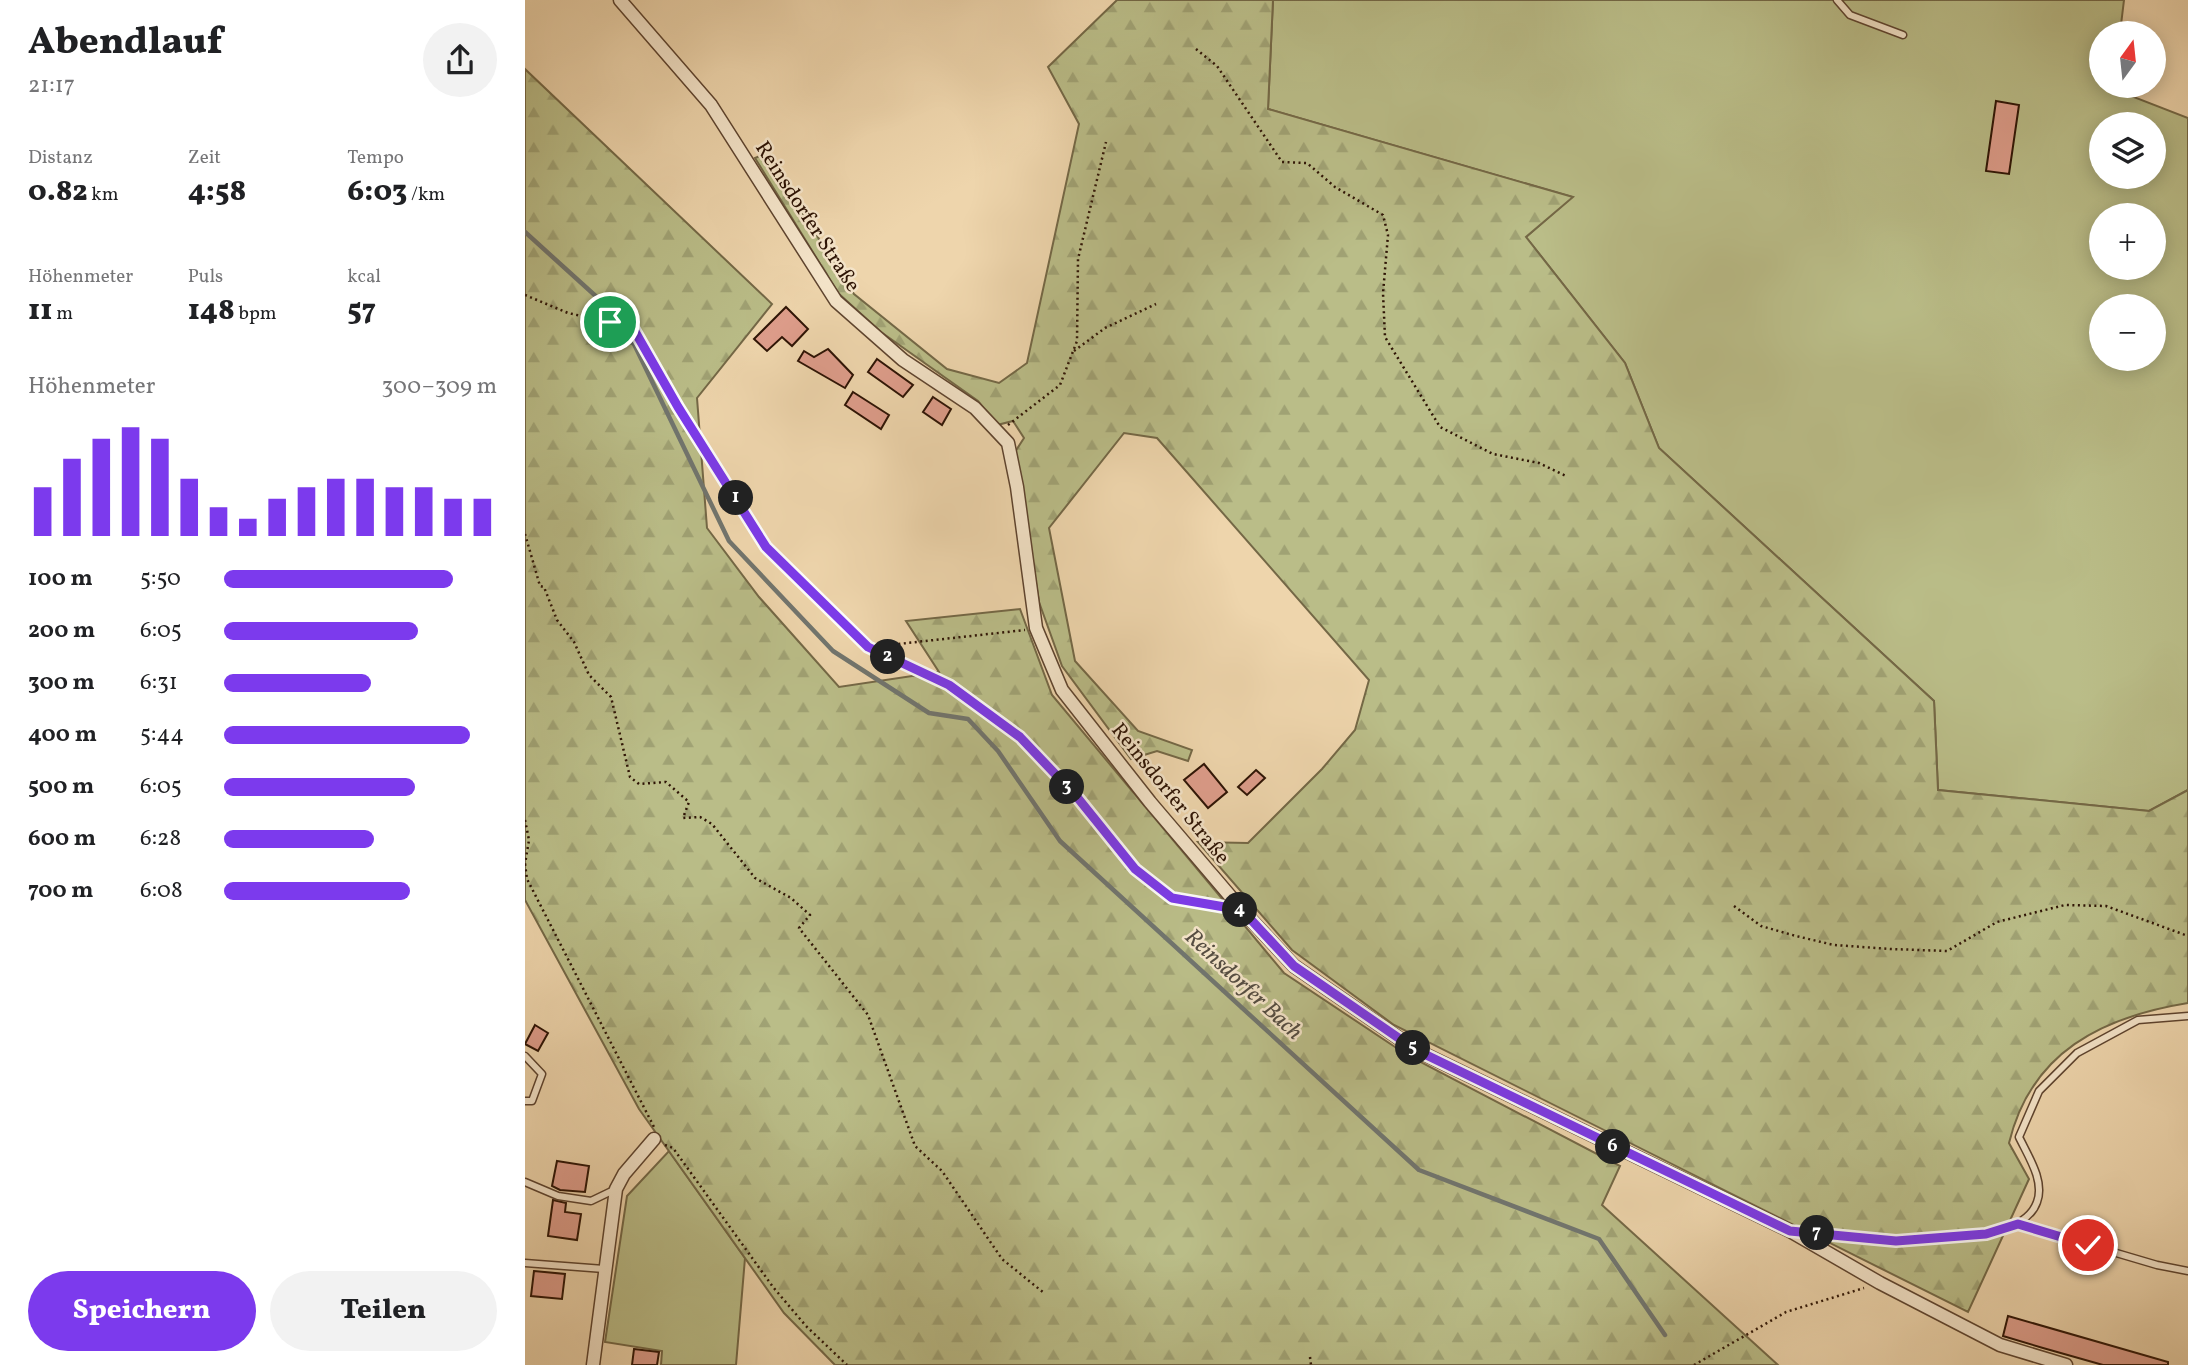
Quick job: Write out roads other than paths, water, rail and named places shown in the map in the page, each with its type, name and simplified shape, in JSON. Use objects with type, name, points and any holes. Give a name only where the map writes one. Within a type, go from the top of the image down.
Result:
[{"type":"street","name":"Reinsdorfer Straße","points":[[620,0],[711,105],[836,301],[903,360],[975,408],[1008,443],[1017,487],[1036,628],[1064,693],[1150,802],[1242,910],[1294,966],[1416,1050],[1790,1231],[1880,1283],[2000,1345],[2066,1365]]},
{"type":"street","points":[[593,1365],[616,1189],[624,1174],[654,1139]]},
{"type":"lane","points":[[1837,0],[1850,15],[1903,35]]},
{"type":"lane","points":[[1790,1231],[1896,1241],[1986,1234],[2018,1224],[2037,1203],[2039,1182],[2019,1137],[2039,1091],[2077,1053],[2138,1020],[2188,1016]]},
{"type":"lane","points":[[525,1056],[542,1074],[532,1101],[525,1101]]},
{"type":"lane","points":[[525,1182],[558,1196],[591,1201],[616,1189]]},
{"type":"lane","points":[[2018,1224],[2157,1265],[2188,1270]]},
{"type":"lane","points":[[525,1263],[604,1269]]},
{"type":"waterway","name":"Reinsdorfer Bach","points":[[525,232],[610,309],[619,332],[634,344],[729,541],[833,651],[929,713],[968,719],[998,751],[1060,841],[1419,1170],[1599,1239],[1665,1335]]}]
